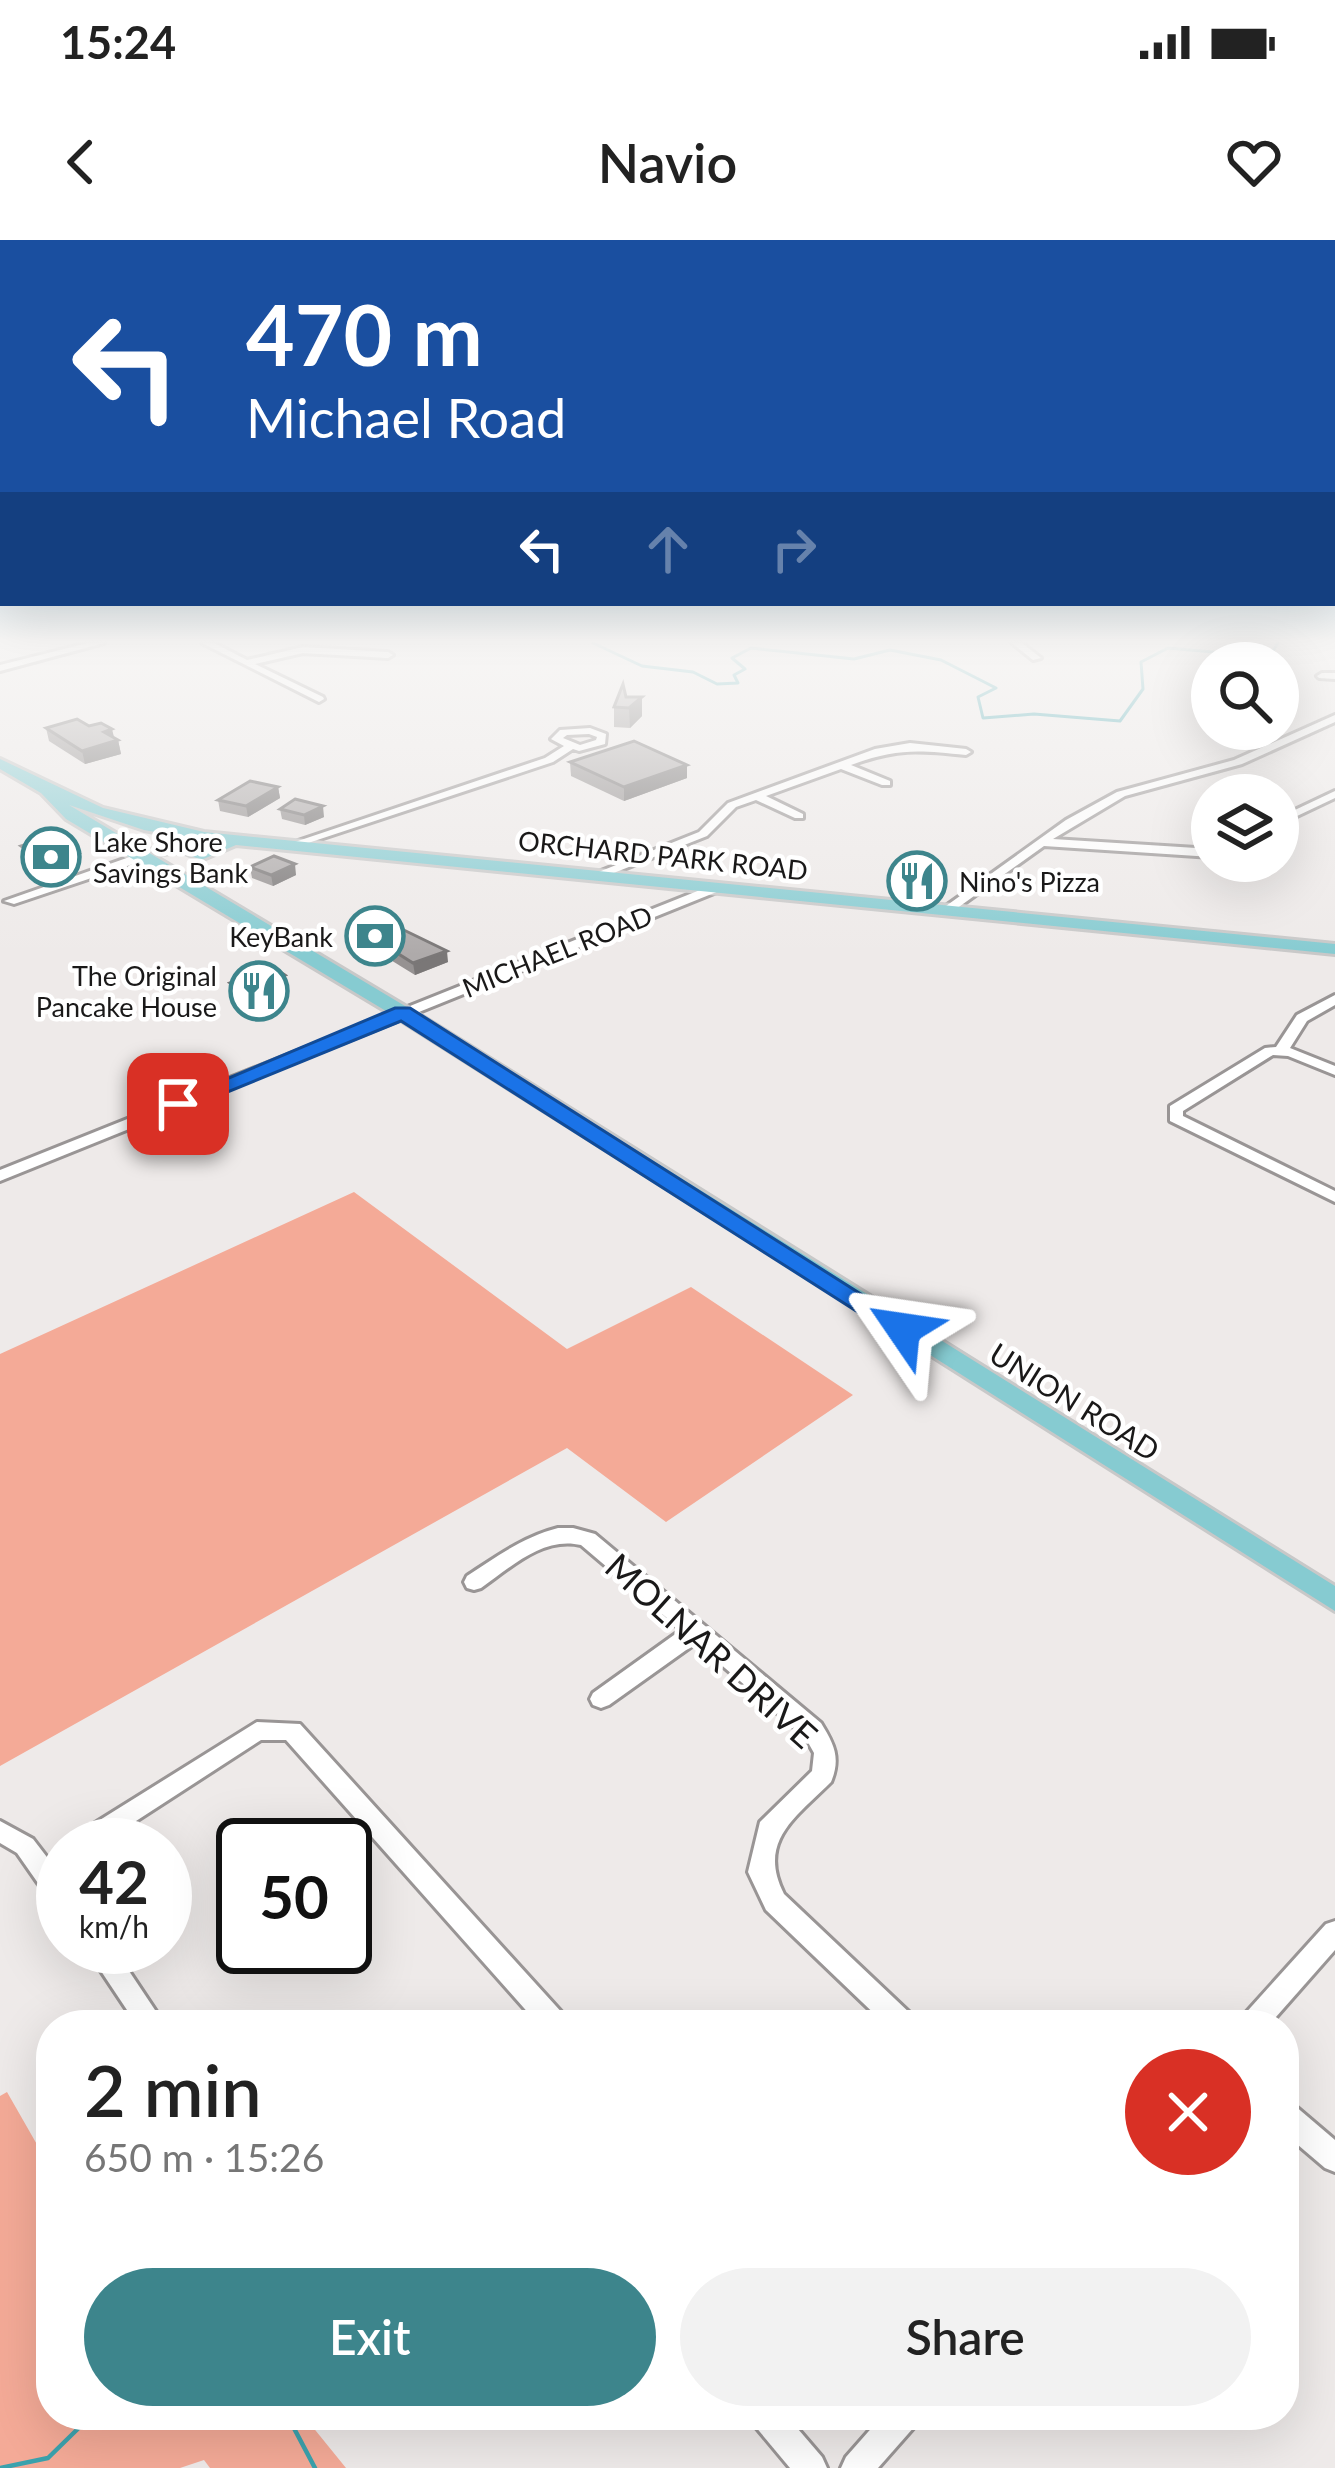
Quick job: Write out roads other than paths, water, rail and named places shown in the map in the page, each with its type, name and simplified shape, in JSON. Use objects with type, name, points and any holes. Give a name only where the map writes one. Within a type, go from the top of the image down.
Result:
[{"type":"main road","points":[[0,763],[48,793],[203,853]]},
{"type":"main road","name":"UNION ROAD","points":[[48,793],[71,816],[403,1013],[1335,1600]]},
{"type":"main road","name":"ORCHARD PARK ROAD","points":[[203,853],[250,841],[1335,950]]},
{"type":"main road","points":[[141,857],[185,847],[203,853]]},
{"type":"main road","points":[[173,877],[203,853]]},
{"type":"main road","name":"UNION ROAD","points":[[203,853],[233,910]]},
{"type":"street","points":[[292,845],[549,760],[569,747]]},
{"type":"street","points":[[597,875],[696,838],[726,808],[899,747]]},
{"type":"street","points":[[912,747],[966,752]]},
{"type":"street","points":[[945,911],[1042,842],[1121,794],[1238,763],[1273,747]]},
{"type":"street","points":[[842,765],[886,783]]},
{"type":"street","points":[[1299,812],[1335,794]]},
{"type":"street","points":[[756,796],[800,816]]},
{"type":"street","points":[[1042,842],[1191,852]]},
{"type":"street","points":[[10,901],[141,857]]},
{"type":"street","name":"MICHAEL ROAD","points":[[0,1176],[715,888]]},
{"type":"street","points":[[1281,1051],[1303,1018],[1335,999]]},
{"type":"street","points":[[1335,1071],[1281,1051],[1265,1052],[1175,1109],[1175,1118],[1335,1197]]},
{"type":"street","name":"MOLNAR DRIVE","points":[[474,1582],[544,1538],[578,1535],[821,1741],[824,1775],[769,1829],[760,1872],[775,1902],[888,2010]]},
{"type":"street","points":[[601,1699],[696,1631]]},
{"type":"street","points":[[121,1818],[257,1731],[292,1731],[543,2010]]},
{"type":"street","points":[[0,1831],[36,1852]]},
{"type":"street","points":[[1265,2010],[1335,1932]]},
{"type":"street","points":[[117,1974],[142,2010]]},
{"type":"street","points":[[1299,2127],[1335,2158]]},
{"type":"street","points":[[779,2430],[811,2468]]},
{"type":"street","points":[[857,2468],[891,2430]]},
{"type":"waterway","points":[[0,2468],[48,2458],[77,2430]]},
{"type":"waterway","points":[[295,2430],[315,2468]]},
{"type":"place","name":"Lake Shore Savings Bank","points":[[51,857]]},
{"type":"place","name":"Nino's Pizza","points":[[917,881]]},
{"type":"place","name":"KeyBank","points":[[375,936]]},
{"type":"place","name":"The Original Pancake House","points":[[259,991]]}]
